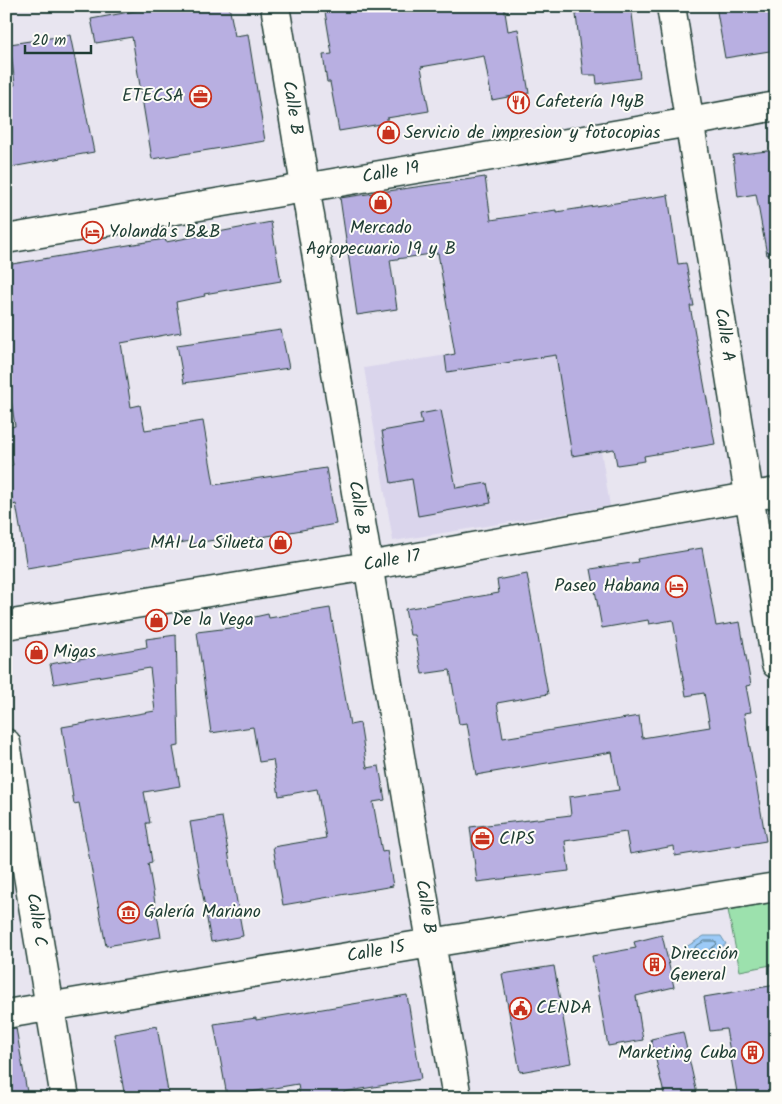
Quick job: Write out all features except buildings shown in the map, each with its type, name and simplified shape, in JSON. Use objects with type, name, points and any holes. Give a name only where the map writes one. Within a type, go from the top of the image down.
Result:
[{"type":"street","name":"Calle B","points":[[275,6],[457,1098]]},
{"type":"street","name":"Calle A","points":[[671,6],[776,664]]},
{"type":"street","name":"Calle 19","points":[[6,239],[776,106]]},
{"type":"street","name":"Calle 17","points":[[6,625],[368,566],[776,492]]},
{"type":"street","name":"Calle C","points":[[6,743],[65,1098]]},
{"type":"street","name":"Calle 15","points":[[6,1014],[776,887]]},
{"type":"shaded area","points":[[582,334],[610,506],[393,541],[364,368]]},
{"type":"green space","points":[[776,902],[776,964],[740,971],[728,910]]},
{"type":"water","points":[[704,936],[721,936],[726,944],[708,958],[687,956],[686,947]]},
{"type":"place","name":"ETECSA","points":[[200,96]]},
{"type":"place","name":"Cafetería 19yB","points":[[519,102]]},
{"type":"place","name":"Servicio de impresion y fotocopias","points":[[388,133]]},
{"type":"place","name":"Mercado Agropecuario 19 y B","points":[[381,203]]},
{"type":"place","name":"Yolanda's B&B","points":[[93,232]]},
{"type":"place","name":"MAI La Silueta","points":[[280,543]]},
{"type":"place","name":"Paseo Habana","points":[[676,586]]},
{"type":"place","name":"De la Vega","points":[[156,620]]},
{"type":"place","name":"Migas","points":[[37,652]]},
{"type":"place","name":"CIPS","points":[[483,839]]},
{"type":"place","name":"Galería Mariano","points":[[128,912]]},
{"type":"place","name":"Dirección General","points":[[654,964]]},
{"type":"place","name":"CENDA","points":[[520,1008]]},
{"type":"place","name":"Marketing Cuba","points":[[753,1053]]}]
